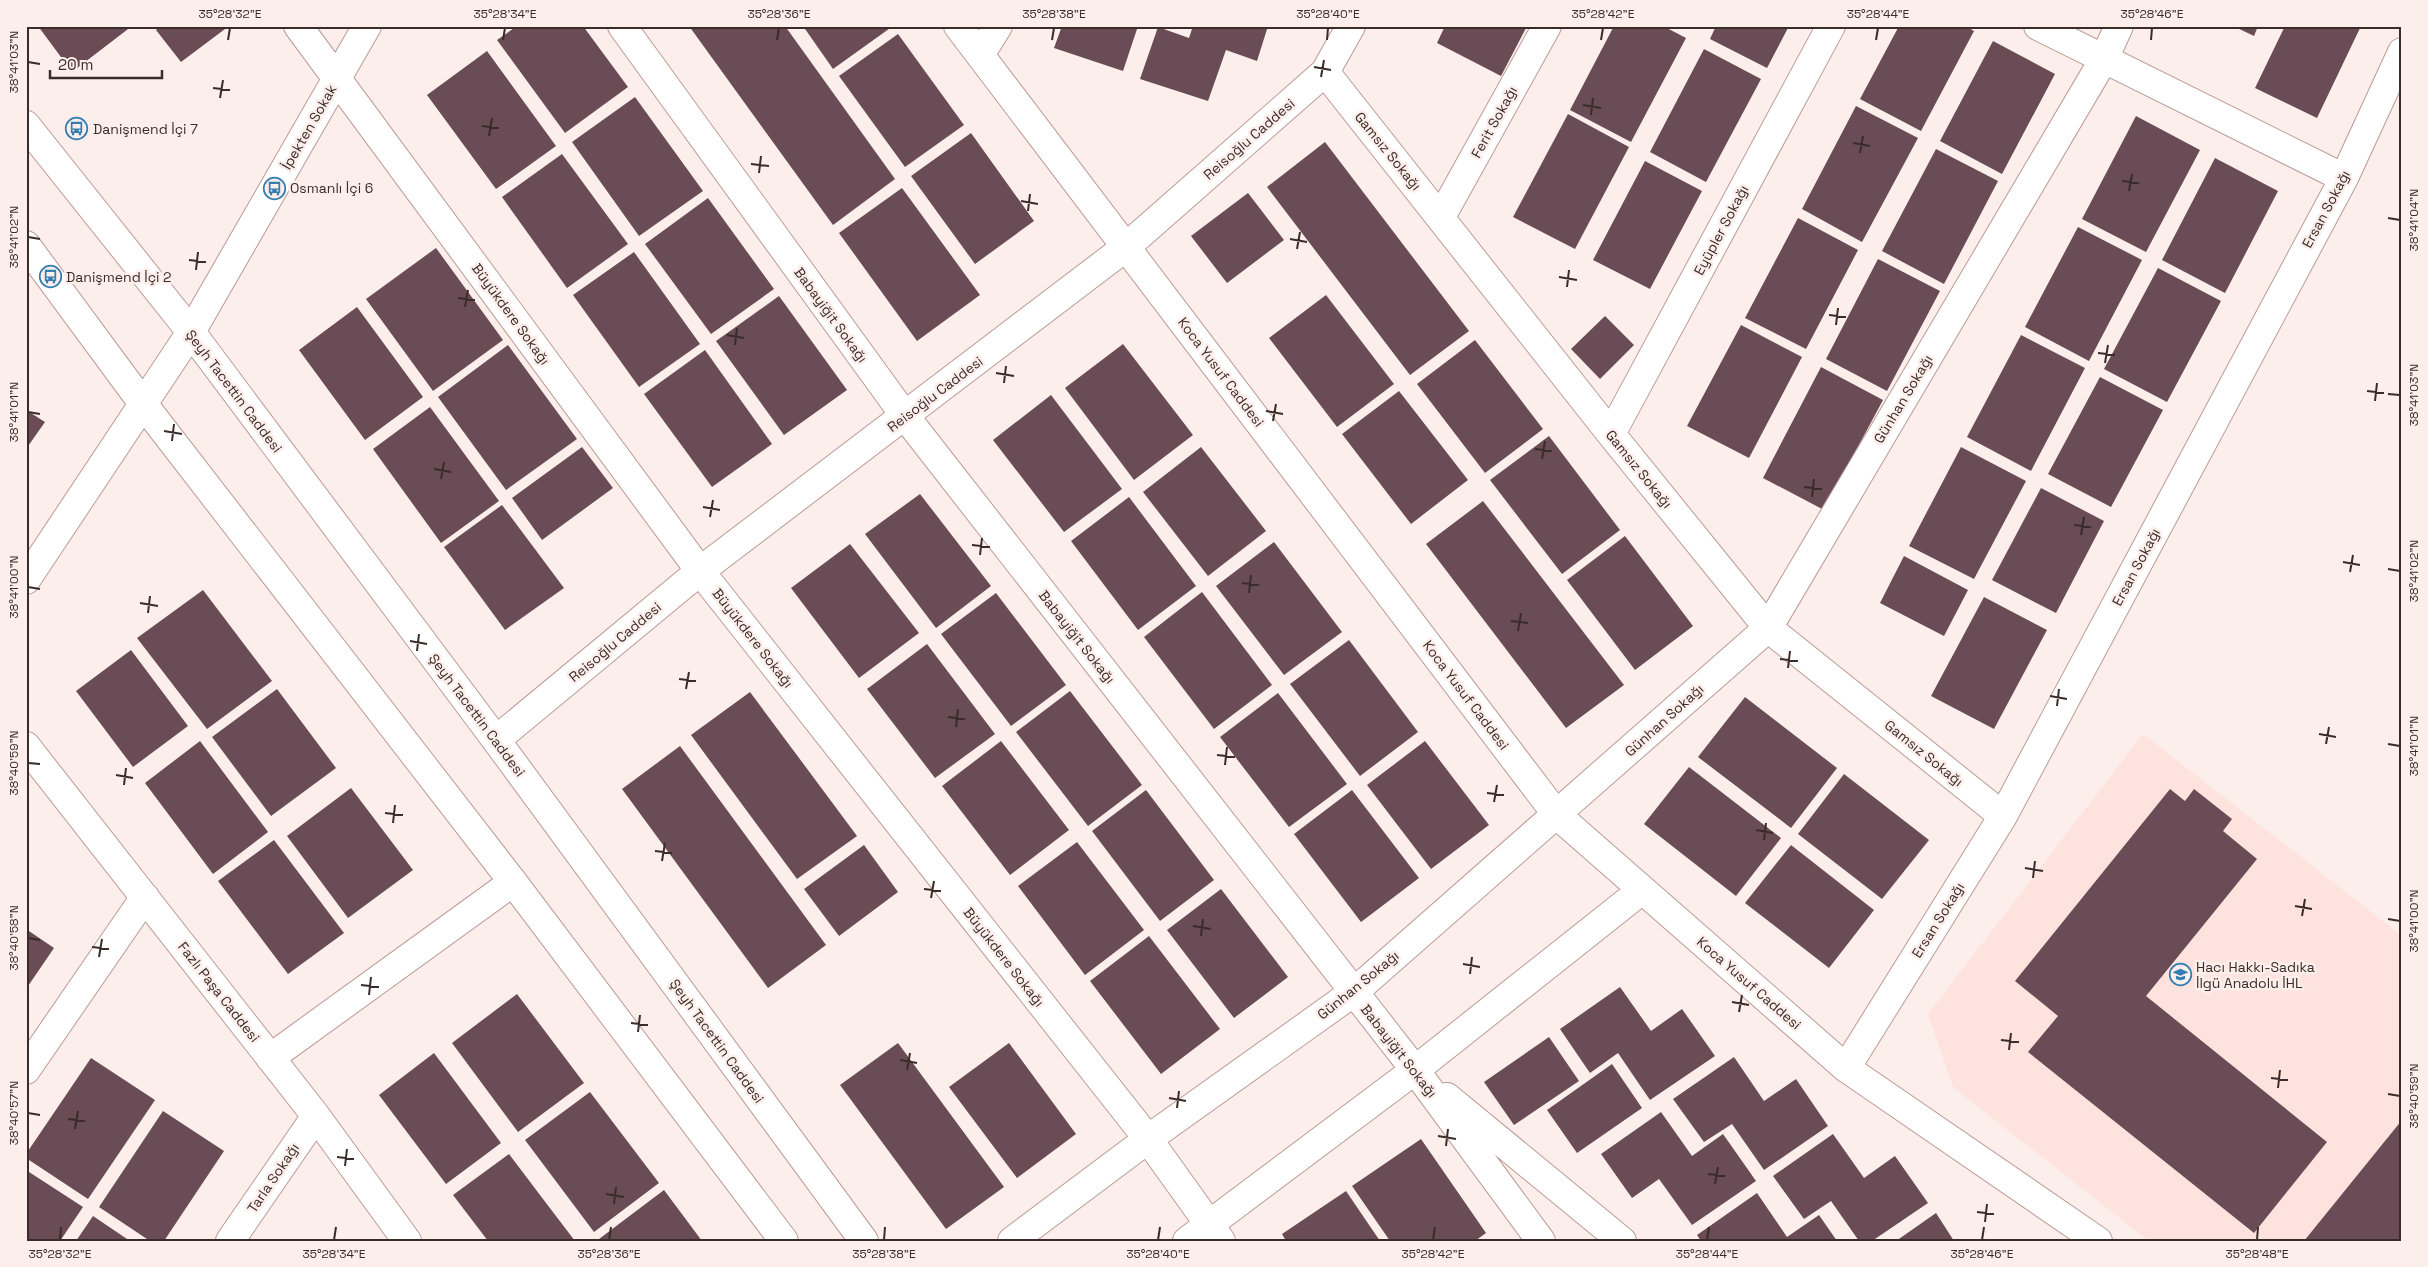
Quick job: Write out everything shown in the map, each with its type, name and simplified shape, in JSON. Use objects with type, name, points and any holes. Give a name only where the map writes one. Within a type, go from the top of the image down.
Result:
[{"type":"street","name":"Büyükdere Sokağı","points":[[298,26],[700,571],[1148,1139],[1215,1232]]},
{"type":"street","name":"İpekten Sokak","points":[[26,580],[191,332],[367,26]]},
{"type":"street","name":"Babayiğit Sokağı","points":[[622,26],[905,416],[1415,1070],[1541,1241]]},
{"type":"street","name":"Koca Yusuf Caddesi","points":[[958,26],[1558,815],[1846,1068],[2098,1241]]},
{"type":"street","points":[[980,55],[998,26]]},
{"type":"street","name":"Reisoğlu Caddesi","points":[[496,740],[700,571],[1126,247],[1325,72],[1351,26]]},
{"type":"street","name":"Ferit Sokağı","points":[[1441,217],[1548,26]]},
{"type":"street","name":"Eyüpler Sokağı","points":[[1611,434],[1831,26]]},
{"type":"street","points":[[2038,26],[2344,178]]},
{"type":"street","name":"Günhan Sokağı","points":[[1012,1241],[1148,1139],[1354,992],[1558,815],[1768,628],[2104,59],[2120,26]]},
{"type":"street","name":"Ersan Sokağı","points":[[1846,1068],[2003,816],[2344,178],[2402,52]]},
{"type":"street","name":"Gamsız Sokağı","points":[[1325,72],[1611,434],[1768,628],[2003,816]]},
{"type":"street","name":"Şeyh Tacettin Caddesi","points":[[26,124],[191,332],[496,740],[864,1241]]},
{"type":"street","points":[[26,245],[144,405],[512,882],[784,1241]]},
{"type":"street","name":"Fazlı Paşa Caddesi","points":[[26,746],[316,1116],[408,1241]]},
{"type":"street","points":[[270,1058],[512,882]]},
{"type":"street","points":[[1187,1241],[1215,1232],[1642,890]]},
{"type":"street","points":[[26,1070],[145,897]]},
{"type":"street","points":[[1415,1070],[1622,1241]]},
{"type":"street","name":"Tarla Sokağı","points":[[230,1241],[316,1116]]},
{"type":"shaded area","name":"Hacı Hakkı-Sadıka İlgü Anadolu İHL","points":[[2143,734],[2402,936],[2402,1241],[2149,1241],[1953,1087],[1928,1014]]},
{"type":"building","points":[[38,26],[132,26],[72,72]]},
{"type":"building","points":[[161,26],[229,26],[181,62],[156,30]]},
{"type":"building","points":[[517,26],[583,26],[628,87],[565,133],[497,40]]},
{"type":"building","points":[[689,26],[785,26],[895,179],[833,225]]},
{"type":"building","points":[[803,26],[893,26],[833,69]]},
{"type":"building","points":[[1062,26],[1138,26],[1123,71],[1054,48]]},
{"type":"building","points":[[1193,26],[1268,26],[1257,61],[1226,50],[1208,101],[1140,79],[1158,27],[1189,38]]},
{"type":"building","points":[[1445,26],[1527,26],[1501,76],[1437,43]]},
{"type":"building","points":[[1614,26],[1663,26],[1686,38],[1631,142],[1570,110]]},
{"type":"building","points":[[1716,26],[1789,26],[1767,68],[1710,39]]},
{"type":"building","points":[[1899,26],[1966,26],[1974,31],[1921,131],[1860,99]]},
{"type":"building","points":[[2233,26],[2258,26],[2254,36]]},
{"type":"building","points":[[2285,26],[2361,26],[2317,118],[2255,88]]},
{"type":"building","points":[[898,34],[964,125],[905,167],[839,76]]},
{"type":"building","points":[[1993,41],[2055,74],[2002,174],[1940,141]]},
{"type":"building","points":[[1704,49],[1761,79],[1706,182],[1650,152]]},
{"type":"building","points":[[487,51],[556,146],[496,189],[427,95]]},
{"type":"building","points":[[635,97],[703,191],[639,236],[572,142]]},
{"type":"building","points":[[1856,106],[1918,138],[1862,242],[1802,209]]},
{"type":"building","points":[[1568,114],[1629,147],[1575,249],[1513,217]]},
{"type":"building","points":[[2136,116],[2200,150],[2146,252],[2082,219]]},
{"type":"building","points":[[971,133],[1034,221],[975,264],[911,176]]},
{"type":"building","points":[[1325,142],[1469,331],[1410,375],[1267,187]]},
{"type":"building","points":[[1936,149],[1998,181],[1944,284],[1882,251]]},
{"type":"building","points":[[562,154],[628,244],[567,288],[502,197]]},
{"type":"building","points":[[2215,158],[2278,191],[2225,293],[2162,260]]},
{"type":"building","points":[[1645,161],[1702,191],[1650,289],[1593,260]]},
{"type":"building","points":[[902,188],[980,295],[917,341],[839,233]]},
{"type":"building","points":[[1248,193],[1284,240],[1227,283],[1191,236]]},
{"type":"building","points":[[708,198],[774,289],[711,334],[645,244]]},
{"type":"building","points":[[1798,218],[1858,250],[1806,349],[1745,318]]},
{"type":"building","points":[[2078,227],[2142,260],[2089,361],[2025,327]]},
{"type":"building","points":[[436,248],[503,340],[433,391],[366,299]]},
{"type":"building","points":[[634,252],[700,344],[639,387],[573,295]]},
{"type":"building","points":[[1878,259],[1940,291],[1887,391],[1826,359]]},
{"type":"building","points":[[2158,268],[2221,301],[2167,402],[2104,369]]},
{"type":"building","points":[[1326,295],[1394,384],[1337,427],[1269,338]]},
{"type":"building","points":[[779,296],[847,390],[784,435],[716,341]]},
{"type":"building","points":[[357,307],[423,397],[365,440],[299,350]]},
{"type":"building","points":[[1605,316],[1634,345],[1600,379],[1571,349]]},
{"type":"building","points":[[1741,325],[1802,357],[1749,458],[1687,426]]},
{"type":"building","points":[[2021,335],[2085,368],[2031,471],[1967,437]]},
{"type":"building","points":[[1475,340],[1543,429],[1485,473],[1417,384]]},
{"type":"building","points":[[1123,344],[1193,435],[1134,480],[1065,388]]},
{"type":"building","points":[[508,345],[577,439],[506,490],[438,397]]},
{"type":"building","points":[[705,350],[772,444],[712,487],[644,394]]},
{"type":"building","points":[[1821,367],[1883,400],[1824,510],[1763,478]]},
{"type":"building","points":[[2100,377],[2163,410],[2111,507],[2048,474]]},
{"type":"building","points":[[1399,391],[1468,480],[1411,524],[1342,434]]},
{"type":"building","points":[[1051,395],[1122,489],[1064,532],[993,440]]},
{"type":"building","points":[[430,407],[499,501],[441,543],[373,449]]},
{"type":"building","points":[[26,410],[45,422],[26,449]]},
{"type":"building","points":[[1549,436],[1620,530],[1562,574],[1490,480]]},
{"type":"building","points":[[582,447],[613,488],[542,540],[512,498]]},
{"type":"building","points":[[1201,447],[1266,531],[1208,576],[1143,492]]},
{"type":"building","points":[[1961,447],[2026,481],[1974,579],[1909,546]]},
{"type":"building","points":[[2041,488],[2104,521],[2056,613],[1992,580]]},
{"type":"building","points":[[920,494],[991,586],[936,628],[865,534]]},
{"type":"building","points":[[1129,497],[1196,586],[1138,630],[1071,541]]},
{"type":"building","points":[[1483,501],[1624,685],[1566,728],[1426,544]]},
{"type":"building","points":[[502,505],[564,588],[505,630],[444,547]]},
{"type":"building","points":[[1625,536],[1693,626],[1635,670],[1567,580]]},
{"type":"building","points":[[1274,542],[1342,632],[1284,675],[1216,586]]},
{"type":"building","points":[[850,544],[919,633],[859,678],[791,588]]},
{"type":"building","points":[[1904,556],[1968,590],[1944,636],[1880,603]]},
{"type":"building","points":[[203,590],[272,681],[207,729],[137,638]]},
{"type":"building","points":[[1202,592],[1272,685],[1214,729],[1144,637]]},
{"type":"building","points":[[996,593],[1066,685],[1011,726],[941,634]]},
{"type":"building","points":[[1984,597],[2047,630],[1994,729],[1931,696]]},
{"type":"building","points":[[1349,640],[1418,732],[1360,776],[1290,684]]},
{"type":"building","points":[[927,644],[995,734],[935,778],[867,689]]},
{"type":"building","points":[[131,650],[188,726],[133,767],[76,691]]},
{"type":"building","points":[[277,689],[336,768],[271,816],[212,737]]},
{"type":"building","points":[[1070,691],[1142,785],[1088,826],[1016,732]]},
{"type":"building","points":[[750,692],[857,836],[797,879],[691,735]]},
{"type":"building","points":[[1278,693],[1347,784],[1289,827],[1220,737]]},
{"type":"building","points":[[1745,697],[1837,768],[1791,828],[1698,757]]},
{"type":"building","points":[[200,741],[268,832],[213,874],[145,783]]},
{"type":"building","points":[[1001,741],[1069,830],[1010,875],[942,786]]},
{"type":"building","points":[[1425,741],[1489,825],[1431,869],[1367,785]]},
{"type":"building","points":[[680,746],[826,945],[768,988],[622,789]]},
{"type":"building","points":[[1689,767],[1781,838],[1736,896],[1644,824]]},
{"type":"building","points":[[1844,774],[1929,840],[1882,899],[1798,834]]},
{"type":"building","points":[[351,788],[413,870],[348,918],[287,836]]},
{"type":"building","points":[[2170,789],[2185,801],[2194,789],[2232,819],[2223,831],[2257,859],[2146,996],[2327,1142],[2254,1233],[2028,1052],[2058,1016],[2015,981]]},
{"type":"building","points":[[1146,790],[1214,880],[1160,921],[1092,831]]},
{"type":"building","points":[[1352,790],[1419,878],[1361,922],[1294,834]]},
{"type":"building","points":[[274,840],[344,933],[288,974],[218,881]]},
{"type":"building","points":[[1077,842],[1144,930],[1085,975],[1018,886]]},
{"type":"building","points":[[864,845],[898,892],[839,936],[804,889]]},
{"type":"building","points":[[1791,845],[1874,910],[1829,968],[1745,903]]},
{"type":"building","points":[[1221,889],[1288,977],[1234,1018],[1167,930]]},
{"type":"building","points":[[26,929],[54,948],[26,989]]},
{"type":"building","points":[[1149,936],[1220,1029],[1161,1074],[1090,981]]},
{"type":"building","points":[[1620,987],[1651,1031],[1682,1009],[1715,1056],[1650,1100],[1618,1053],[1590,1073],[1560,1029]]},
{"type":"building","points":[[517,994],[584,1083],[518,1132],[452,1043]]},
{"type":"building","points":[[1549,1037],[1579,1081],[1514,1125],[1484,1082]]},
{"type":"building","points":[[898,1043],[1004,1187],[946,1229],[840,1085]]},
{"type":"building","points":[[1009,1043],[1076,1134],[1017,1178],[949,1087]]},
{"type":"building","points":[[434,1053],[501,1143],[446,1184],[379,1095]]},
{"type":"building","points":[[1734,1057],[1764,1101],[1796,1079],[1828,1126],[1764,1170],[1732,1124],[1704,1142],[1673,1099]]},
{"type":"building","points":[[91,1058],[155,1100],[88,1199],[26,1158],[26,1154]]},
{"type":"building","points":[[1612,1064],[1642,1108],[1577,1153],[1547,1110]]},
{"type":"building","points":[[590,1092],[659,1183],[594,1232],[525,1140]]},
{"type":"building","points":[[163,1111],[224,1151],[164,1241],[150,1241],[99,1207]]},
{"type":"building","points":[[1661,1112],[1692,1156],[1723,1134],[1756,1181],[1692,1225],[1659,1179],[1632,1198],[1601,1154]]},
{"type":"building","points":[[2402,1120],[2402,1241],[2304,1241]]},
{"type":"building","points":[[1833,1134],[1864,1178],[1895,1156],[1928,1203],[1872,1241],[1859,1241],[1831,1201],[1804,1219],[1773,1176]]},
{"type":"building","points":[[1421,1139],[1486,1233],[1475,1241],[1390,1241],[1352,1186]]},
{"type":"building","points":[[509,1154],[575,1241],[488,1241],[453,1195]]},
{"type":"building","points":[[26,1170],[83,1207],[60,1241],[26,1241]]},
{"type":"building","points":[[664,1190],[702,1241],[600,1241],[599,1239]]},
{"type":"building","points":[[1346,1191],[1380,1241],[1286,1241],[1282,1234]]},
{"type":"building","points":[[1757,1193],[1787,1237],[1819,1215],[1837,1241],[1701,1241],[1697,1235]]},
{"type":"building","points":[[1936,1213],[1954,1241],[1896,1241]]},
{"type":"building","points":[[93,1216],[130,1241],[76,1241]]},
{"type":"place","name":"Danişmend İçi 7","points":[[77,129]]},
{"type":"place","name":"Osmanlı İçi 6","points":[[274,188]]},
{"type":"place","name":"Danişmend İçi 2","points":[[50,277]]},
{"type":"place","name":"Hacı Hakkı-Sadıka İlgü Anadolu İHL","points":[[2180,975]]}]
